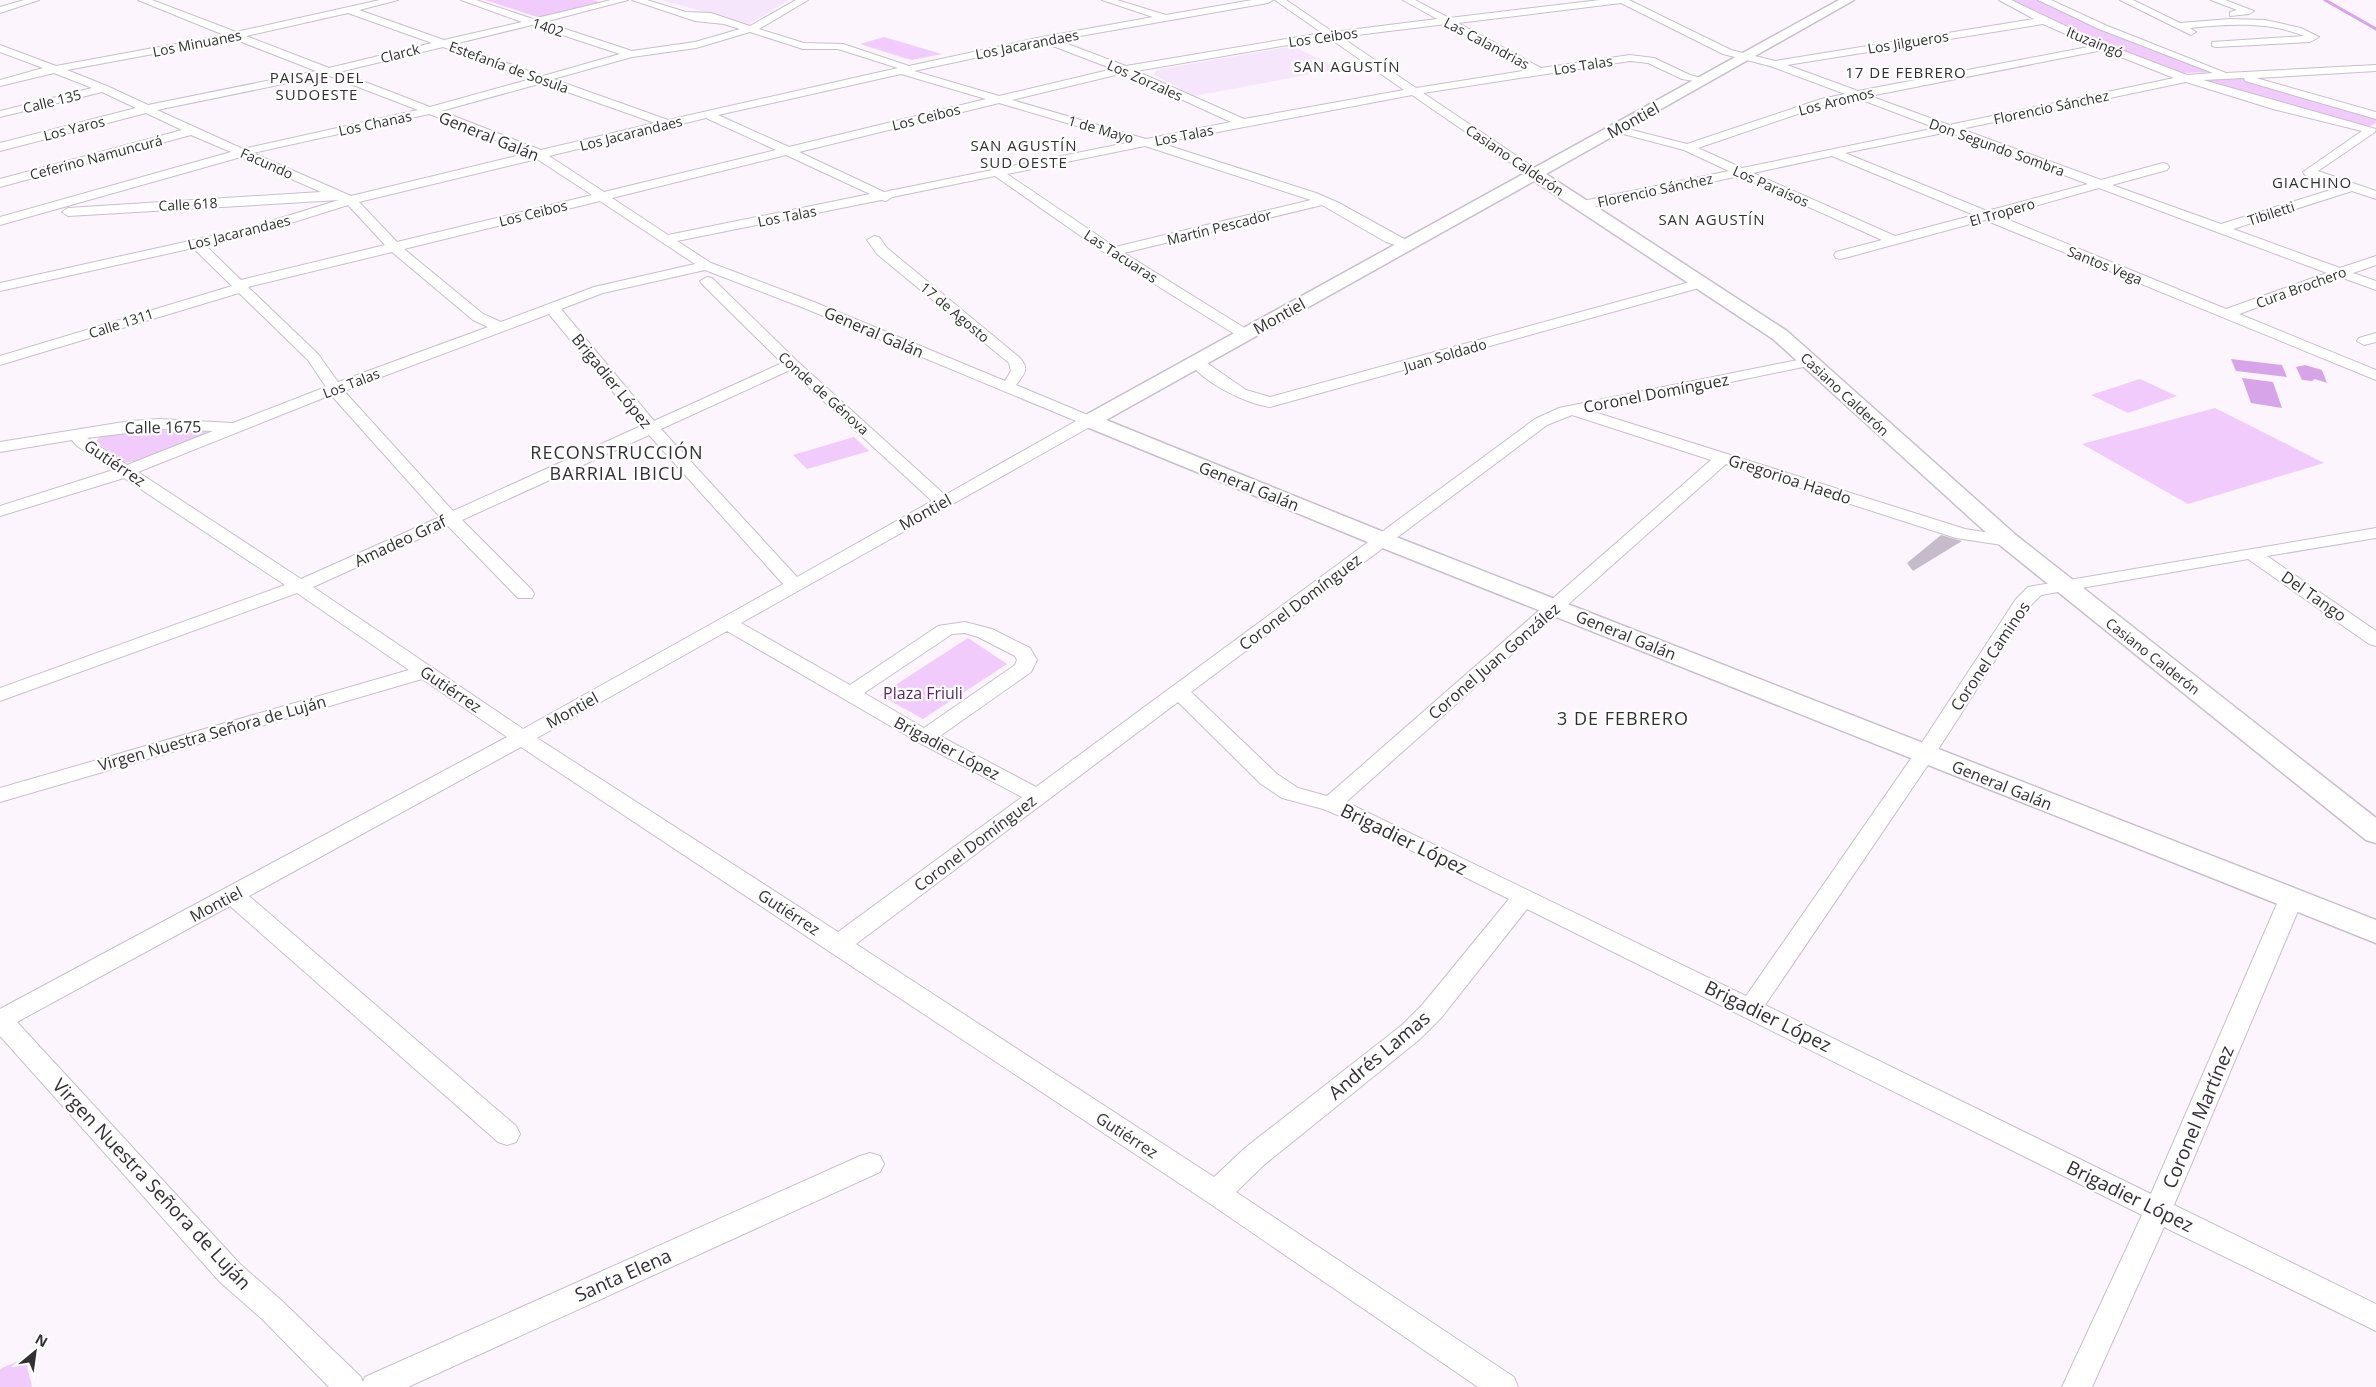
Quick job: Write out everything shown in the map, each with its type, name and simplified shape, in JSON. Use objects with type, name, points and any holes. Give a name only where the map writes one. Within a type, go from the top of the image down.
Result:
[{"type":"street","points":[[0,10],[34,0]]},
{"type":"street","name":"General Galán","points":[[143,0],[238,35],[540,155],[665,239],[707,274],[810,305],[1007,388],[1383,540],[2376,932]]},
{"type":"street","name":"Los Minuanes","points":[[0,83],[55,69],[238,35],[393,0]]},
{"type":"street","name":"1402","points":[[466,0],[631,54]]},
{"type":"street","name":"Clarck","points":[[147,109],[328,71],[441,42],[535,22],[623,0]]},
{"type":"street","name":"1 de Mayo","points":[[637,0],[702,20],[725,21],[807,46],[839,46],[895,63],[903,70],[996,100],[1146,142],[1324,201],[1384,236],[1408,245]]},
{"type":"street","name":"Los Chanas","points":[[0,221],[36,213],[244,152],[429,111],[631,54],[696,45],[750,29],[803,0]]},
{"type":"street","points":[[1107,0],[1164,18]]},
{"type":"street","name":"Los Jacarandaes","points":[[0,288],[265,227],[345,198],[540,155],[707,114],[1047,40],[1268,0]]},
{"type":"street","name":"Casiano Calderón","points":[[1280,0],[1535,174],[1780,335],[2009,541],[2376,833]]},
{"type":"street","name":"Las Calandrias","points":[[1408,0],[1541,72]]},
{"type":"street","name":"Los Ceibos","points":[[241,287],[602,196],[1124,70],[1331,35],[1623,0]]},
{"type":"street","name":"Don Segundo Sombra","points":[[1623,0],[1727,52],[1774,64],[2376,286]]},
{"type":"street","name":"Montiel","points":[[0,1020],[522,738],[1848,0]]},
{"type":"street","name":"Ituzaingó","points":[[2004,0],[2043,21],[2105,47],[2188,78],[2371,130],[2309,170],[2351,187]]},
{"type":"street","name":"Ituzaingó","points":[[2043,0],[2102,27],[2229,67],[2308,98],[2376,116]]},
{"type":"street","points":[[2126,1],[2140,0]]},
{"type":"street","points":[[2216,0],[2249,11],[2217,16]]},
{"type":"street","points":[[2126,1],[2208,40],[2225,51],[2229,67]]},
{"type":"street","points":[[2230,5],[2249,2]]},
{"type":"street","name":"Estefanía de Sosula","points":[[349,10],[668,124]]},
{"type":"street","name":"Los Jilgueros","points":[[1774,64],[2043,21]]},
{"type":"street","points":[[2179,26],[2224,21],[2282,24],[2314,37],[2310,39],[2208,40]]},
{"type":"street","name":"Los Zorzales","points":[[1047,40],[1124,70],[1243,123]]},
{"type":"street","points":[[663,55],[696,45]]},
{"type":"street","name":"Los Aromos","points":[[1688,148],[1805,107],[2105,47]]},
{"type":"street","name":"Facundo","points":[[0,48],[103,88],[192,131],[244,152],[345,198],[394,248],[478,317],[501,327]]},
{"type":"street","name":"Los Talas","points":[[665,239],[886,197],[1146,142],[1413,91],[1643,58],[1702,81]]},
{"type":"street","name":"Florencio Sánchez","points":[[1583,205],[2188,78],[2229,67],[2253,74],[2376,68]]},
{"type":"street","name":"Calle 135","points":[[0,114],[103,88]]},
{"type":"street","name":"Los Yaros","points":[[0,147],[147,109]]},
{"type":"street","points":[[707,114],[886,197]]},
{"type":"street","name":"Los Paraísos","points":[[1616,129],[1688,148],[1895,241]]},
{"type":"street","name":"Ceferino Namuncurá","points":[[0,182],[192,131]]},
{"type":"street","name":"Santos Vega","points":[[1834,152],[2376,375]]},
{"type":"street","name":"El Tropero","points":[[1841,255],[2163,167]]},
{"type":"street","name":"Las Tacuaras","points":[[998,173],[1114,252],[1246,335]]},
{"type":"street","points":[[2351,187],[2376,196]]},
{"type":"street","name":"Tibiletti","points":[[2219,229],[2351,187]]},
{"type":"street","name":"Calle 618","points":[[36,213],[345,198]]},
{"type":"street","name":"Martín Pescador","points":[[1114,252],[1324,201]]},
{"type":"street","name":"17 de Agosto","points":[[874,240],[882,251],[1014,360],[1019,366],[1018,371],[1007,388]]},
{"type":"street","points":[[196,244],[312,357],[334,389],[450,518],[525,594]]},
{"type":"street","name":"Cura Brochero","points":[[2227,314],[2376,260]]},
{"type":"street","name":"Los Talas","points":[[0,511],[126,471],[334,389],[612,286],[707,274]]},
{"type":"street","name":"Conde de Génova","points":[[707,274],[792,364],[943,502]]},
{"type":"street","name":"Juan Soldado","points":[[1196,362],[1247,396],[1262,402],[1270,402],[1701,283]]},
{"type":"street","name":"Calle 1311","points":[[0,362],[241,287]]},
{"type":"street","name":"Brigadier López","points":[[552,308],[651,428],[795,586]]},
{"type":"street","name":"Coronel Domínguez","points":[[838,944],[1540,422],[1559,413],[1808,362]]},
{"type":"street","name":"Amadeo Graf","points":[[0,695],[300,587],[792,364]]},
{"type":"street","name":"Gregorioa Haedo","points":[[1574,410],[1962,534],[1981,539],[2009,541]]},
{"type":"street","name":"Calle 1675","points":[[0,447],[146,425],[238,427]]},
{"type":"street","name":"Gutiérrez","points":[[77,436],[83,443],[300,587],[522,738],[1216,1193],[1502,1387]]},
{"type":"street","name":"Coronel Juan González","points":[[1331,804],[1723,458]]},
{"type":"street","name":"Coronel Caminos","points":[[1751,1008],[1925,754],[2023,603],[2036,591],[2376,533]]},
{"type":"street","name":"Del Tango","points":[[2251,553],[2376,640]]},
{"type":"street","name":"Brigadier López","points":[[727,623],[925,737],[1037,796]]},
{"type":"street","points":[[850,694],[946,630],[956,626],[971,627],[1023,652],[1027,660],[1024,668],[925,737]]},
{"type":"street","name":"Virgen Nuestra Señora de Luján","points":[[0,795],[425,672]]},
{"type":"street","name":"Brigadier López","points":[[1179,692],[1269,779],[1290,793],[1331,804],[1360,816],[2376,1318]]},
{"type":"street","points":[[233,895],[507,1134]]},
{"type":"street","name":"Andrés Lamas","points":[[1216,1193],[1255,1156],[1411,1032],[1432,1011],[1523,898]]},
{"type":"street","name":"Coronel Martínez","points":[[2076,1387],[2158,1210],[2291,899]]},
{"type":"street","name":"Virgen Nuestra Señora de Luján","points":[[0,1020],[230,1273],[272,1310],[350,1387]]},
{"type":"street","name":"Santa Elena","points":[[376,1387],[870,1164]]},
{"type":"shaded area","points":[[661,0],[789,0],[749,24]]},
{"type":"shaded area","points":[[1293,46],[1339,69],[1194,96],[1154,75],[1156,70]]},
{"type":"shaded area","points":[[2231,359],[2282,365],[2287,377],[2236,371]]},
{"type":"shaded area","points":[[2305,365],[2322,370],[2327,383],[2315,379],[2312,381],[2302,380],[2296,367]]},
{"type":"shaded area","points":[[2242,378],[2273,382],[2282,408],[2251,403]]},
{"type":"green space","points":[[485,0],[593,0],[601,2],[540,18]]},
{"type":"green space","points":[[2009,0],[2039,0],[2078,19],[2212,72],[2181,73],[2045,19]]},
{"type":"green space","points":[[884,37],[942,54],[911,60],[860,44]]},
{"type":"green space","points":[[2236,77],[2376,118],[2376,123],[2368,127],[2199,80]]},
{"type":"green space","points":[[2140,379],[2177,396],[2128,413],[2091,395]]},
{"type":"green space","points":[[2215,408],[2324,463],[2188,504],[2082,444]]},
{"type":"green space","points":[[203,430],[207,433],[135,461],[124,463],[96,442],[100,436],[143,431]]},
{"type":"green space","points":[[854,437],[869,451],[807,469],[793,455]]},
{"type":"green space","name":"Plaza Friuli","points":[[968,638],[1007,664],[923,719],[880,695]]},
{"type":"green space","points":[[25,1358],[32,1387],[0,1387],[0,1369]]},
{"type":"building","points":[[1941,535],[1962,541],[1913,571],[1907,563]]},
{"type":"waterway","points":[[2325,0],[2376,29]]},
{"type":"district","name":"SAN AGUSTÍN","points":[[1347,66]]},
{"type":"district","name":"17 DE FEBRERO","points":[[1906,72]]},
{"type":"district","name":"PAISAJE DEL SUDOESTE","points":[[317,86]]},
{"type":"district","name":"SAN AGUSTÍN SUD OESTE","points":[[1024,154]]},
{"type":"district","name":"GIACHINO","points":[[2312,182]]},
{"type":"district","name":"SAN AGUSTÍN","points":[[1712,219]]},
{"type":"district","name":"RECONSTRUCCIÓN BARRIAL IBICU","points":[[617,462]]},
{"type":"district","name":"3 DE FEBRERO","points":[[1623,718]]}]
